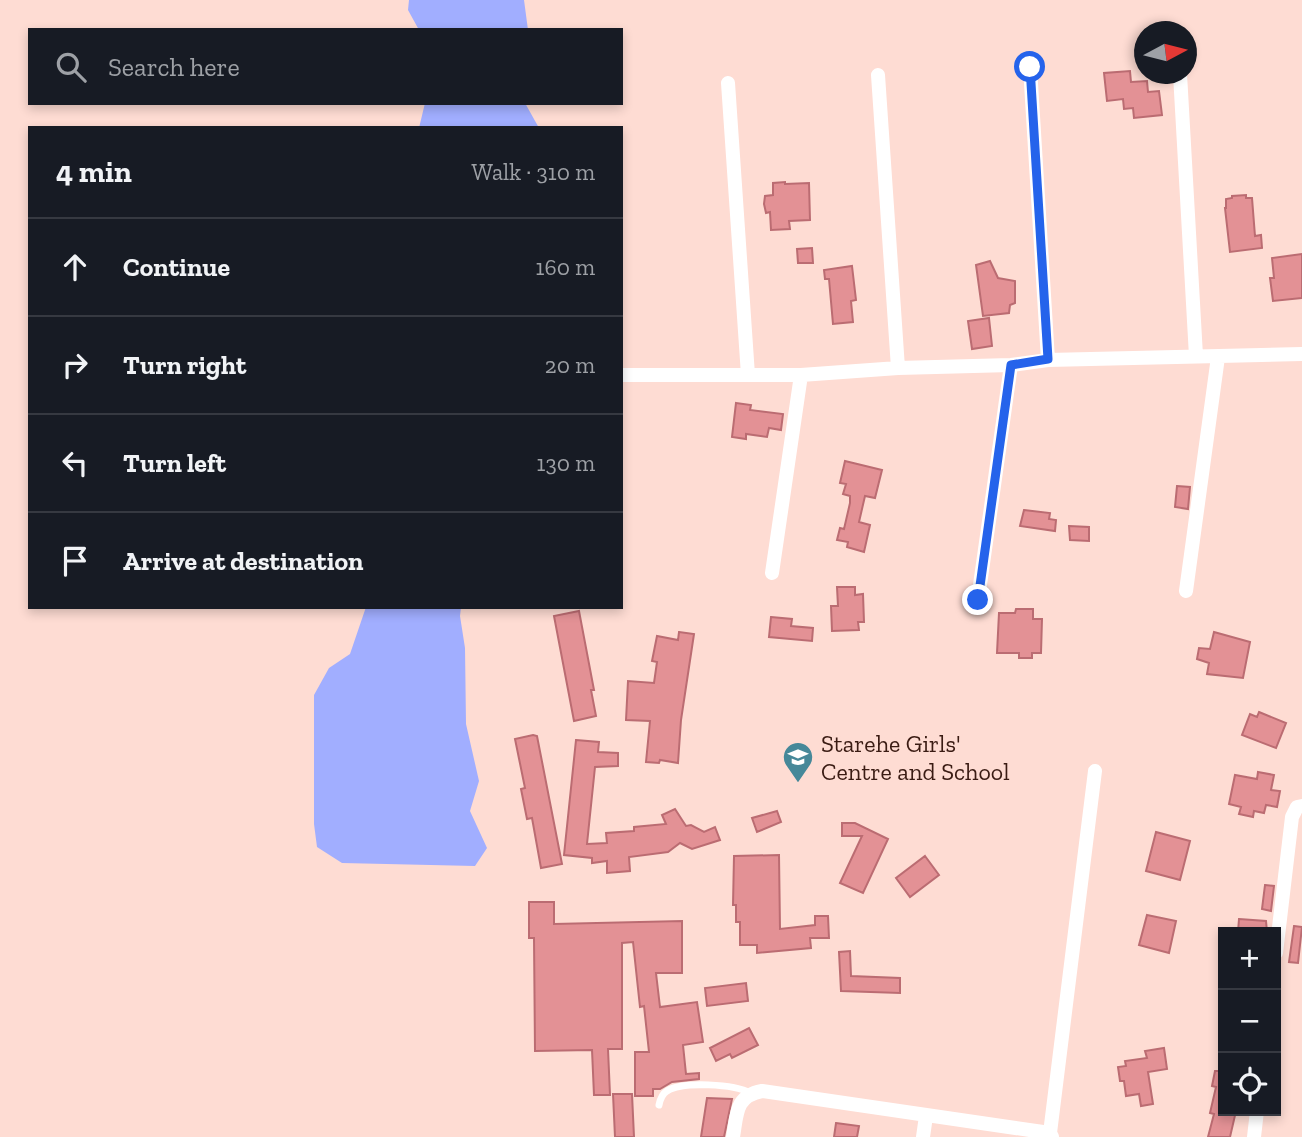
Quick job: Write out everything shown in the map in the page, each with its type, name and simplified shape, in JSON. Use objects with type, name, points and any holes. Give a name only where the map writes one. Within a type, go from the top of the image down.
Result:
[{"type":"street","points":[[1030,67],[1048,359]]},
{"type":"street","points":[[878,75],[898,368]]},
{"type":"street","points":[[728,83],[748,375]]},
{"type":"street","points":[[1181,84],[1196,356]]},
{"type":"street","points":[[623,375],[801,375],[898,368],[1011,365],[1048,359],[1302,354]]},
{"type":"street","points":[[1186,591],[1218,357]]},
{"type":"street","points":[[978,600],[1011,365]]},
{"type":"street","points":[[772,573],[801,375]]},
{"type":"street","points":[[733,1137],[742,1101],[750,1093],[762,1091],[1051,1135],[1095,771]]},
{"type":"street","points":[[1279,927],[1292,817],[1297,807],[1302,806]]},
{"type":"street","points":[[923,1137],[926,1116]]},
{"type":"street","points":[[1254,1137],[1256,1116]]},
{"type":"lane","points":[[659,1105],[667,1090],[676,1087],[719,1085],[750,1093]]},
{"type":"water","points":[[409,0],[524,0],[528,28],[418,28],[408,10]]},
{"type":"water","points":[[425,105],[526,105],[538,126],[419,126]]},
{"type":"water","points":[[365,609],[461,609],[465,648],[466,724],[479,781],[470,811],[487,848],[475,866],[342,863],[317,847],[314,824],[314,695],[329,668],[350,654]]},
{"type":"building","points":[[1130,71],[1131,82],[1147,84],[1148,92],[1159,91],[1162,115],[1134,118],[1133,108],[1124,109],[1123,99],[1107,101],[1104,73]]},
{"type":"building","points":[[773,183],[809,183],[810,220],[789,221],[790,229],[771,230],[770,212],[766,213],[764,204],[765,196],[773,195]]},
{"type":"building","points":[[1246,195],[1246,198],[1252,198],[1255,236],[1261,235],[1262,248],[1230,252],[1226,199]]},
{"type":"building","points":[[812,248],[813,263],[798,263],[797,249]]},
{"type":"building","points":[[1302,254],[1302,298],[1273,301],[1270,278],[1274,278],[1272,258]]},
{"type":"building","points":[[990,261],[998,278],[1015,281],[1015,303],[1010,305],[1009,313],[983,316],[976,265]]},
{"type":"building","points":[[852,266],[856,300],[851,301],[853,322],[833,324],[829,279],[825,279],[824,270]]},
{"type":"building","points":[[989,318],[992,346],[972,349],[968,321]]},
{"type":"building","points":[[736,403],[751,405],[750,410],[783,414],[781,430],[769,428],[767,437],[746,434],[746,439],[732,437]]},
{"type":"building","points":[[845,461],[882,470],[875,498],[865,496],[859,522],[870,525],[864,552],[847,547],[848,542],[837,540],[840,528],[844,529],[850,503],[850,496],[843,494],[846,484],[840,483]]},
{"type":"building","points":[[1177,486],[1190,487],[1188,509],[1175,507]]},
{"type":"building","points":[[1024,510],[1050,513],[1049,519],[1056,520],[1055,531],[1020,526]]},
{"type":"building","points":[[1069,526],[1089,527],[1089,541],[1070,540]]},
{"type":"building","points":[[837,587],[855,587],[855,595],[863,594],[864,622],[858,622],[859,630],[832,631],[831,606],[838,606]]},
{"type":"building","points":[[1016,609],[1033,609],[1033,619],[1042,619],[1041,653],[1032,653],[1032,658],[1019,658],[1019,653],[997,653],[999,613],[1015,613]]},
{"type":"building","points":[[579,611],[594,690],[591,690],[596,716],[574,721],[554,616]]},
{"type":"building","points":[[771,617],[792,619],[791,626],[813,628],[812,641],[769,637]]},
{"type":"building","points":[[679,632],[694,634],[681,720],[678,763],[660,760],[659,763],[646,762],[650,721],[626,720],[628,681],[654,683],[657,662],[652,661],[657,636],[678,640]]},
{"type":"building","points":[[1214,632],[1250,642],[1243,678],[1207,674],[1209,663],[1197,659],[1199,648],[1210,649]]},
{"type":"building","points":[[1259,712],[1286,723],[1276,748],[1242,735],[1250,714],[1257,717]]},
{"type":"building","points":[[537,736],[562,864],[541,868],[532,818],[527,819],[521,789],[525,788],[515,739]]},
{"type":"building","points":[[576,740],[599,742],[598,752],[618,753],[618,766],[595,767],[587,844],[607,843],[606,833],[634,831],[634,827],[666,824],[662,815],[675,809],[686,826],[691,825],[704,832],[715,827],[720,840],[692,849],[680,843],[668,852],[629,857],[630,871],[607,873],[607,861],[592,863],[592,858],[564,855]]},
{"type":"building","points":[[1258,772],[1274,775],[1271,790],[1280,791],[1277,807],[1266,805],[1264,813],[1254,811],[1253,817],[1239,814],[1241,807],[1229,804],[1235,775],[1257,779]]},
{"type":"building","points":[[777,811],[781,822],[757,832],[752,818]]},
{"type":"building","points":[[842,823],[855,823],[888,839],[863,893],[840,883],[862,836],[842,836]]},
{"type":"building","points":[[1156,832],[1190,841],[1180,880],[1146,871]]},
{"type":"building","points":[[779,855],[780,929],[815,925],[815,916],[828,916],[829,938],[810,938],[811,948],[757,953],[757,945],[740,945],[740,922],[736,922],[736,905],[733,905],[734,856]]},
{"type":"building","points":[[925,856],[939,875],[910,897],[896,878]]},
{"type":"building","points":[[1265,885],[1274,886],[1271,911],[1262,909]]},
{"type":"building","points":[[529,902],[554,902],[554,924],[682,921],[682,973],[656,973],[660,1007],[697,1002],[703,1042],[683,1045],[686,1074],[699,1073],[699,1079],[672,1082],[660,1089],[653,1089],[653,1096],[635,1096],[635,1052],[649,1052],[644,1006],[640,1007],[633,942],[622,943],[622,1049],[608,1049],[610,1095],[594,1095],[592,1050],[535,1051],[534,938],[529,938]]},
{"type":"building","points":[[1147,915],[1176,921],[1169,953],[1139,945]]},
{"type":"building","points":[[1239,919],[1266,921],[1267,927],[1238,927]]},
{"type":"building","points":[[1294,926],[1302,927],[1298,963],[1289,962]]},
{"type":"building","points":[[850,951],[851,976],[900,978],[900,993],[841,991],[839,952]]},
{"type":"building","points":[[746,983],[748,1001],[707,1006],[705,988]]},
{"type":"building","points":[[749,1028],[758,1045],[732,1058],[730,1054],[716,1061],[710,1048]]},
{"type":"building","points":[[1164,1048],[1167,1069],[1148,1072],[1153,1104],[1141,1106],[1139,1094],[1126,1096],[1118,1067],[1126,1066],[1125,1061],[1147,1058],[1145,1051]]},
{"type":"building","points":[[1215,1071],[1218,1071],[1218,1116],[1235,1116],[1230,1137],[1208,1137],[1214,1114],[1210,1113],[1216,1087],[1212,1086]]},
{"type":"building","points":[[613,1094],[632,1094],[634,1137],[615,1137]]},
{"type":"building","points":[[707,1098],[732,1099],[724,1137],[701,1137]]},
{"type":"building","points":[[836,1123],[859,1126],[857,1137],[834,1137]]},
{"type":"place","name":"Starehe Girls' Centre and School","points":[[798,784]]},
{"type":"route","points":[[978,600],[1011,365],[1048,359],[1030,67]]}]
